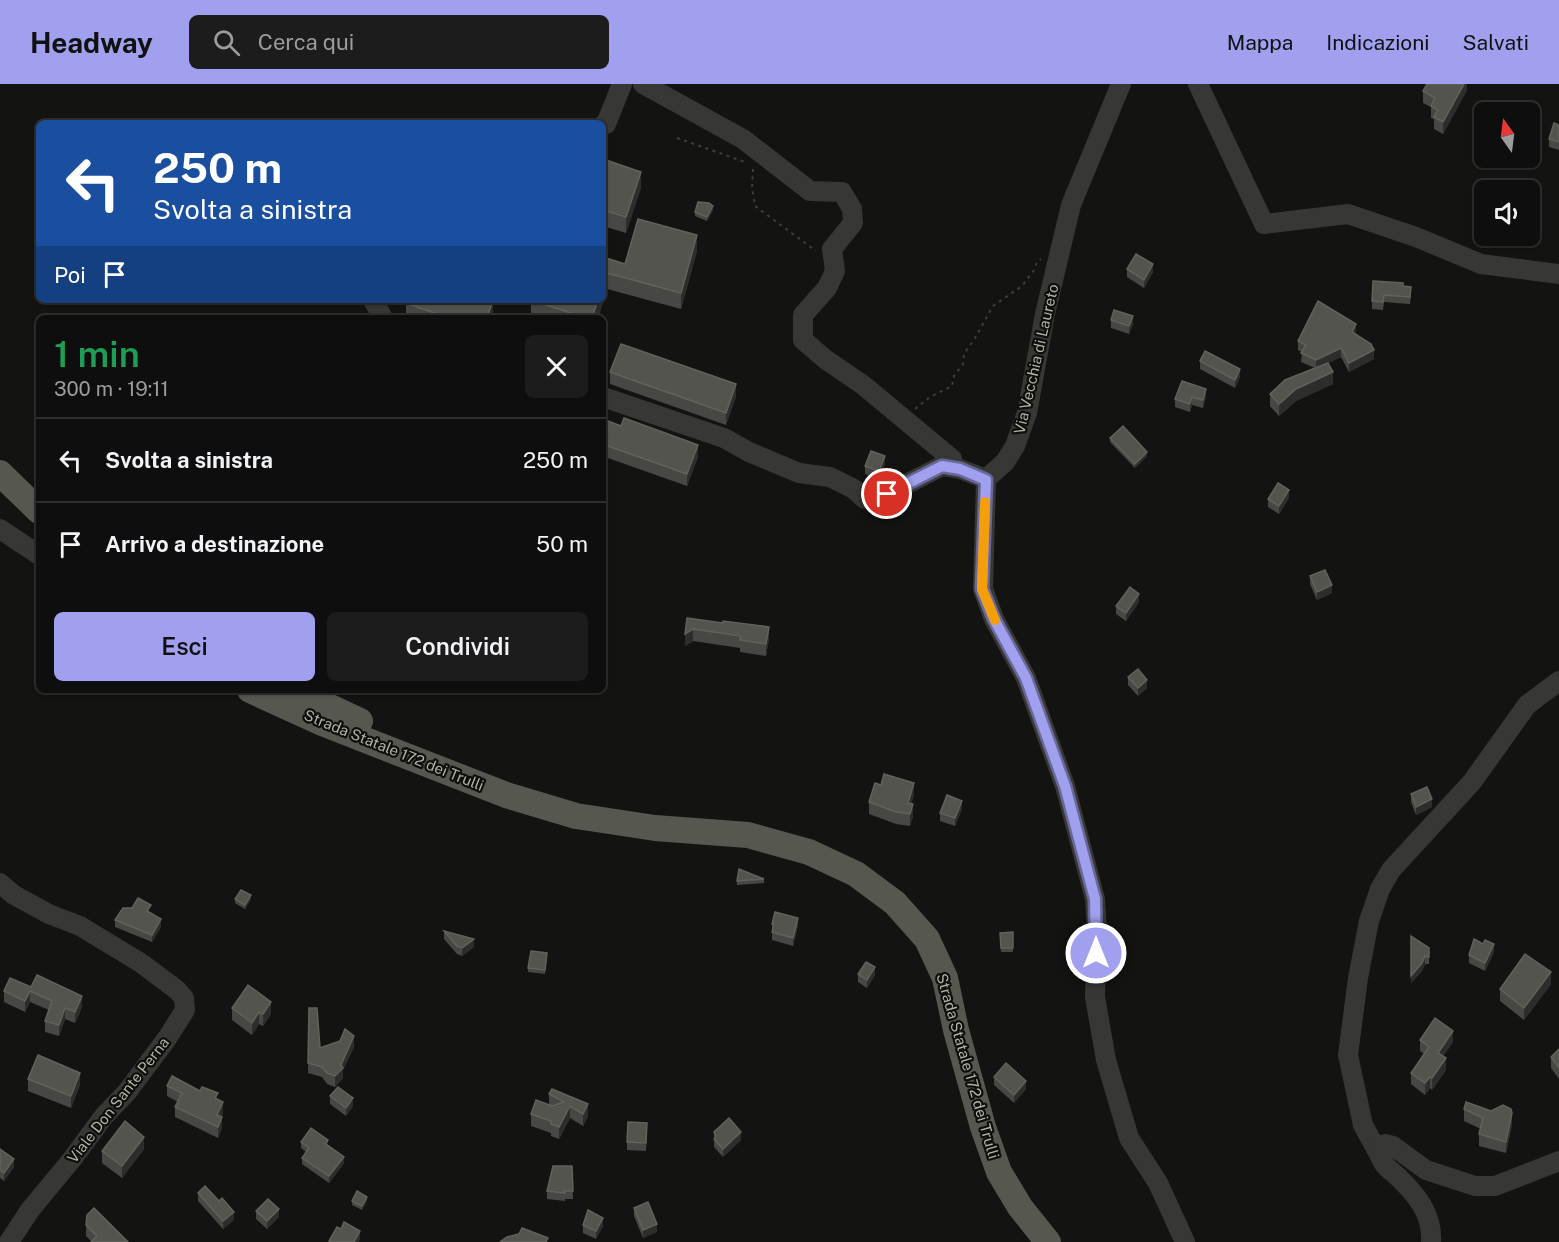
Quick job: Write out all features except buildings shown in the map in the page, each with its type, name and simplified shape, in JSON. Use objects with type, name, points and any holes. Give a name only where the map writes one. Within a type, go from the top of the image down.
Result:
[{"type":"main road","points":[[0,473],[36,508]]},
{"type":"main road","name":"Strada Statale 172 dei Trulli","points":[[254,693],[322,723],[506,795],[576,816],[655,828],[747,836],[809,852],[856,874],[895,903],[927,939],[945,978],[956,1030],[983,1127],[999,1172],[1020,1207],[1048,1242]]},
{"type":"main road","name":"Strada Statale 172 dei Trulli","points":[[300,693],[540,804]]},
{"type":"street","points":[[606,124],[622,84]]},
{"type":"street","points":[[643,84],[743,139],[810,191],[842,192],[852,209],[853,223],[832,249],[835,271],[827,288],[804,315],[803,340],[952,459],[949,467]]},
{"type":"street","name":"Via Vecchia di Laureto","points":[[986,480],[1005,462],[1015,446],[1027,413],[1045,314],[1071,205],[1121,84]]},
{"type":"street","points":[[1198,84],[1264,224],[1348,214],[1416,237],[1481,264],[1559,274]]},
{"type":"street","points":[[606,398],[724,438],[749,452],[799,473],[830,477],[854,489],[865,499],[887,494],[942,466],[960,469],[986,480],[982,589],[994,619],[1026,678],[1065,786],[1095,899],[1097,931],[1095,997],[1106,1060],[1129,1138],[1158,1183],[1185,1242]]},
{"type":"street","points":[[0,529],[36,553]]},
{"type":"street","points":[[1431,1242],[1430,1222],[1426,1211],[1414,1194],[1384,1164],[1363,1125],[1348,1055],[1358,978],[1369,921],[1380,889],[1391,870],[1472,782],[1527,705],[1559,681]]},
{"type":"street","name":"Viale Don Sante Perna","points":[[0,884],[14,895],[49,914],[80,926],[141,963],[177,990],[184,998],[185,1010],[127,1092],[104,1116],[30,1210],[9,1242]]},
{"type":"street","points":[[1380,1158],[1381,1148],[1385,1144],[1393,1146],[1426,1170],[1475,1186],[1495,1186],[1559,1161]]},
{"type":"path","points":[[677,138],[753,166],[752,188],[755,207],[821,255],[835,271]]},
{"type":"path","points":[[905,420],[930,397],[952,386],[954,376],[963,364],[964,354],[993,306],[1022,286],[1037,262],[1044,258],[1058,262]]},
{"type":"slow traffic","points":[[985,502],[982,589],[995,620]]},
{"type":"route","points":[[887,494],[942,466],[960,469],[986,480],[982,589],[994,619],[1026,678],[1065,786],[1095,899],[1096,953]]}]
